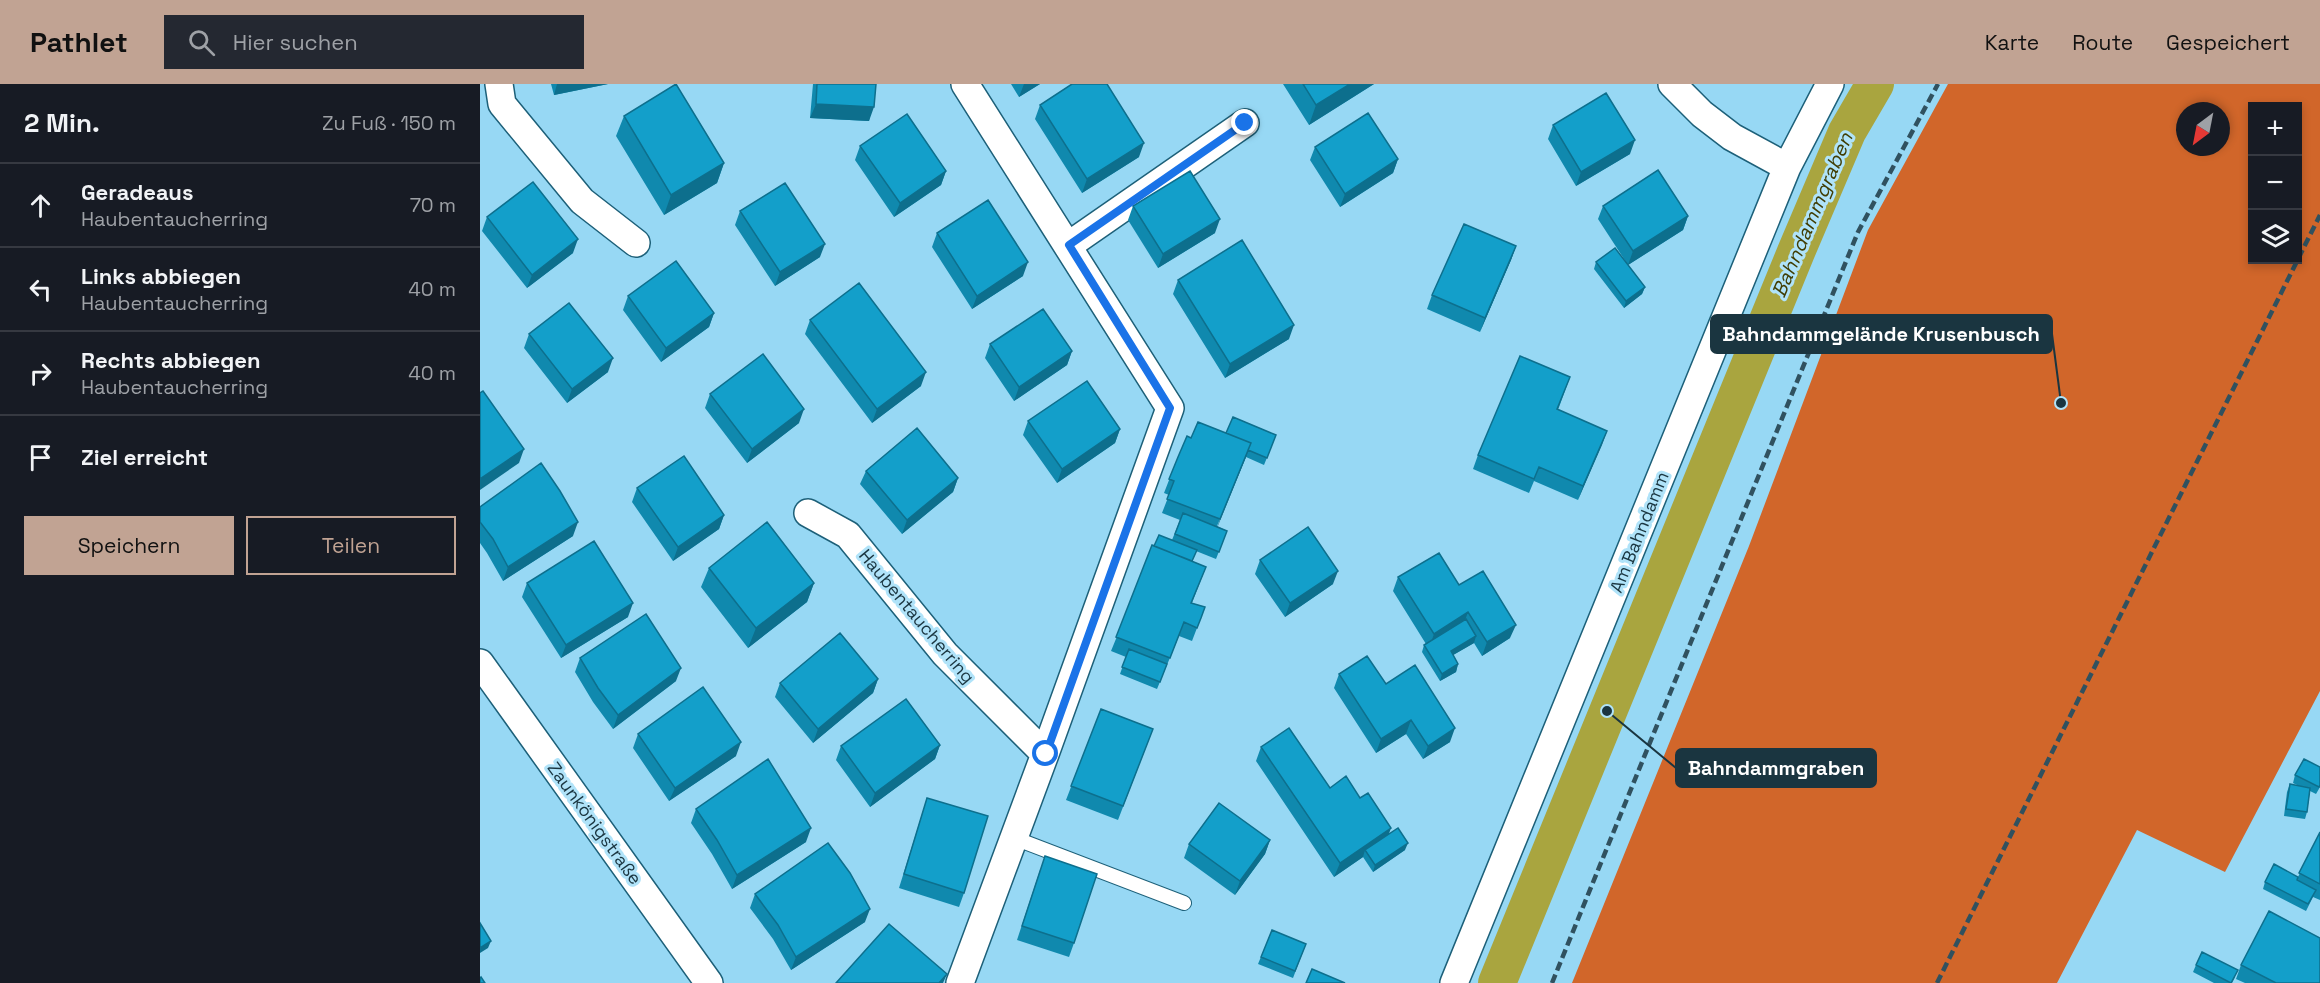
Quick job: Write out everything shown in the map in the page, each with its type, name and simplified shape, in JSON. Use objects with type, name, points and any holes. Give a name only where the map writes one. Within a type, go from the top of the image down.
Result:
[{"type":"street","points":[[499,84],[502,104],[582,201],[636,243]]},
{"type":"street","points":[[960,983],[1046,754],[1170,408],[1069,245],[965,84]]},
{"type":"street","points":[[1672,84],[1702,114],[1732,137],[1787,167]]},
{"type":"street","name":"Am Bahndamm","points":[[1454,983],[1787,167],[1830,84]]},
{"type":"street","points":[[1069,245],[1245,123]]},
{"type":"street","name":"Haubentaucherring","points":[[808,513],[848,535],[945,654],[1046,754]]},
{"type":"street","name":"Zaunkönigstraße","points":[[480,663],[709,983]]},
{"type":"lane","points":[[1014,838],[1184,903]]},
{"type":"shaded area","points":[[1948,84],[2320,84],[2320,691],[2225,872],[2137,830],[2057,983],[1572,983],[1749,546],[1868,230]]},
{"type":"building","points":[[676,84],[724,163],[671,195],[624,116]]},
{"type":"building","points":[[817,84],[876,84],[874,107],[816,104]]},
{"type":"building","points":[[1072,84],[1107,84],[1144,143],[1087,179],[1040,105]]},
{"type":"building","points":[[1303,84],[1350,84],[1316,105]]},
{"type":"building","points":[[1606,93],[1635,140],[1581,172],[1553,125]]},
{"type":"building","points":[[1368,113],[1398,159],[1345,194],[1315,147]]},
{"type":"building","points":[[907,114],[946,171],[900,203],[860,146]]},
{"type":"building","points":[[1658,170],[1688,216],[1633,251],[1603,206]]},
{"type":"building","points":[[1190,171],[1220,219],[1163,254],[1133,206]]},
{"type":"building","points":[[533,182],[578,239],[532,275],[487,217]]},
{"type":"building","points":[[785,183],[825,244],[780,272],[740,211]]},
{"type":"building","points":[[988,200],[1028,262],[977,296],[937,233]]},
{"type":"building","points":[[1464,224],[1516,246],[1485,318],[1432,295]]},
{"type":"building","points":[[1242,240],[1294,325],[1230,364],[1178,280]]},
{"type":"building","points":[[1615,248],[1645,287],[1626,301],[1596,262]]},
{"type":"building","points":[[676,261],[714,313],[666,348],[628,296]]},
{"type":"building","points":[[859,283],[926,372],[877,409],[810,320]]},
{"type":"building","points":[[569,303],[613,358],[572,389],[529,334]]},
{"type":"building","points":[[1043,309],[1072,351],[1019,387],[990,344]]},
{"type":"building","points":[[763,354],[804,409],[752,449],[710,394]]},
{"type":"building","points":[[1520,356],[1570,377],[1557,409],[1607,431],[1583,486],[1539,467],[1534,479],[1478,455]]},
{"type":"building","points":[[1087,381],[1120,429],[1062,469],[1028,421]]},
{"type":"building","points":[[483,391],[524,449],[480,479],[480,393]]},
{"type":"building","points":[[1233,417],[1276,435],[1267,458],[1248,450],[1251,443],[1226,433]]},
{"type":"building","points":[[1198,422],[1251,443],[1220,519],[1167,499],[1174,481],[1169,479],[1187,436],[1191,438]]},
{"type":"building","points":[[917,428],[958,478],[907,520],[866,471]]},
{"type":"building","points":[[684,456],[724,515],[678,547],[637,488]]},
{"type":"building","points":[[541,463],[578,522],[508,567],[493,539],[480,522],[480,507]]},
{"type":"building","points":[[1183,513],[1227,531],[1219,552],[1175,534]]},
{"type":"building","points":[[767,522],[814,583],[756,628],[709,568]]},
{"type":"building","points":[[1308,527],[1338,571],[1290,603],[1260,560]]},
{"type":"building","points":[[1159,535],[1197,550],[1192,561],[1154,546]]},
{"type":"building","points":[[594,541],[633,603],[566,645],[527,583]]},
{"type":"building","points":[[1152,545],[1206,567],[1191,603],[1205,607],[1201,618],[1197,628],[1184,622],[1170,658],[1116,637]]},
{"type":"building","points":[[1439,553],[1459,585],[1483,571],[1516,625],[1487,642],[1468,612],[1434,634],[1398,577]]},
{"type":"building","points":[[646,614],[681,668],[618,715],[580,658]]},
{"type":"building","points":[[1466,619],[1476,636],[1451,651],[1458,664],[1442,674],[1424,645]]},
{"type":"building","points":[[840,633],[878,679],[818,729],[780,683]]},
{"type":"building","points":[[1129,649],[1167,664],[1160,682],[1122,667]]},
{"type":"building","points":[[1367,656],[1386,684],[1415,665],[1455,728],[1428,746],[1411,720],[1381,739],[1339,674]]},
{"type":"building","points":[[703,687],[741,742],[675,788],[638,734]]},
{"type":"building","points":[[906,699],[940,745],[875,793],[841,746]]},
{"type":"building","points":[[1101,709],[1153,729],[1123,806],[1071,786]]},
{"type":"building","points":[[1289,728],[1330,788],[1346,776],[1360,798],[1368,793],[1391,828],[1340,863],[1261,747]]},
{"type":"building","points":[[768,759],[811,828],[737,875],[696,809]]},
{"type":"building","points":[[2304,759],[2320,767],[2319,787],[2295,775]]},
{"type":"building","points":[[2290,784],[2310,788],[2307,812],[2286,809]]},
{"type":"building","points":[[927,798],[988,816],[964,893],[904,874]]},
{"type":"building","points":[[1219,803],[1270,840],[1240,881],[1189,844]]},
{"type":"building","points":[[1398,828],[1408,843],[1375,865],[1365,850]]},
{"type":"building","points":[[2320,832],[2320,884],[2299,873]]},
{"type":"building","points":[[828,843],[850,873],[870,909],[796,957],[778,925],[755,894]]},
{"type":"building","points":[[1045,856],[1097,874],[1074,943],[1022,926]]},
{"type":"building","points":[[2274,864],[2316,890],[2308,904],[2265,882]]},
{"type":"building","points":[[2269,911],[2320,938],[2320,983],[2276,983],[2241,965]]},
{"type":"building","points":[[480,923],[491,941],[480,948]]},
{"type":"building","points":[[889,924],[947,974],[939,983],[836,983]]},
{"type":"building","points":[[1272,930],[1306,944],[1295,971],[1261,957]]},
{"type":"building","points":[[2202,952],[2238,970],[2231,983],[2196,965]]},
{"type":"building","points":[[1312,969],[1345,983],[1306,983]]},
{"type":"waterway","name":"Bahndammgraben","points":[[1497,983],[1796,252],[1847,132],[1875,84]]},
{"type":"railway","points":[[1552,983],[1858,232],[1938,84]]},
{"type":"railway","points":[[1937,983],[2320,215]]},
{"type":"place","name":"Bahndammgelände Krusenbusch","points":[[2061,403]]},
{"type":"place","name":"Bahndammgraben","points":[[1607,711]]},
{"type":"route","points":[[1046,754],[1170,408],[1069,245],[1245,123]]}]
